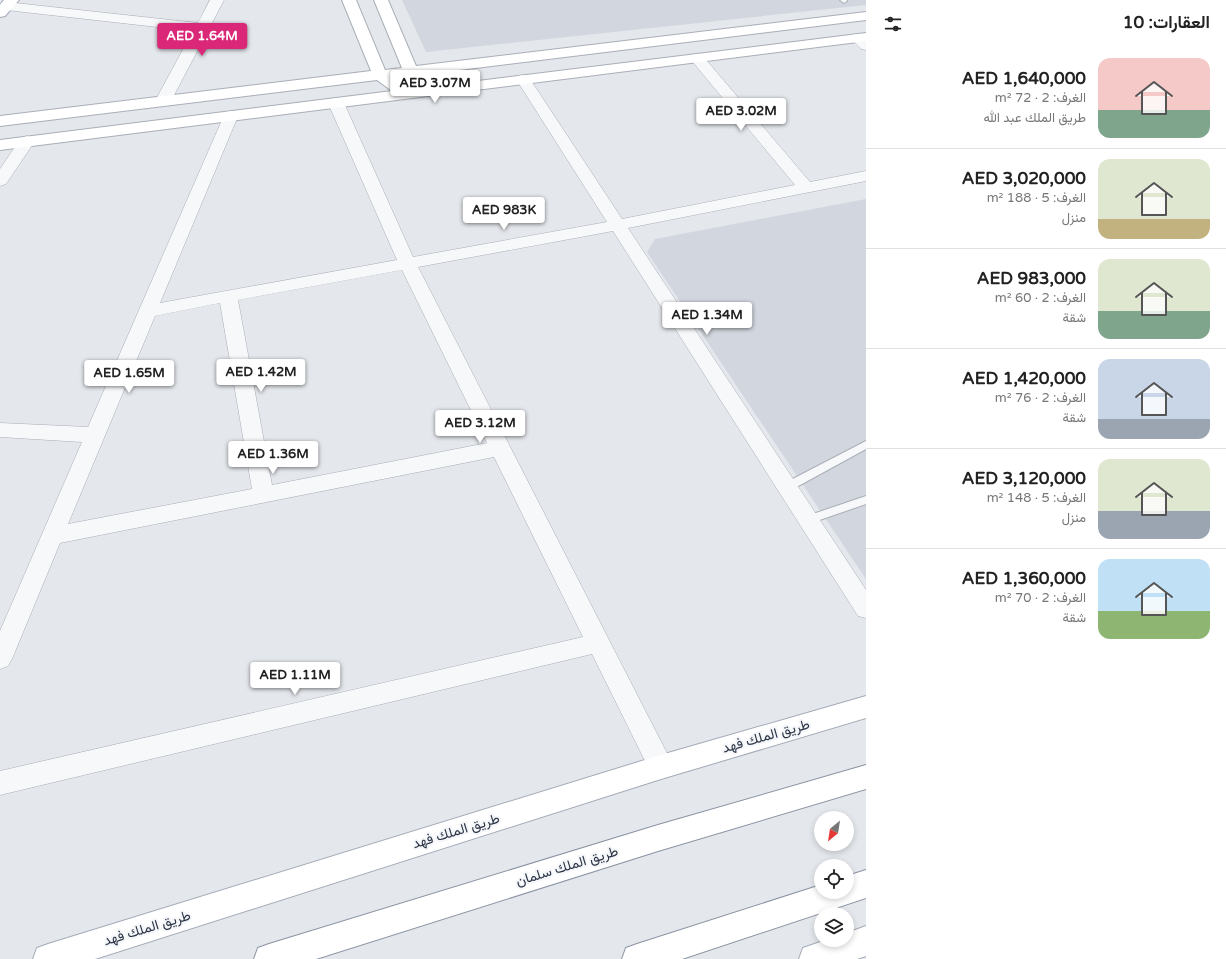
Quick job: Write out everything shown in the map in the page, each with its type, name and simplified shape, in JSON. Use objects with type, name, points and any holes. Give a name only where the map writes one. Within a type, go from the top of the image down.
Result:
[{"type":"main road","points":[[349,0],[380,75],[405,94]]},
{"type":"main road","points":[[381,0],[412,72],[405,94]]},
{"type":"main road","points":[[0,121],[866,16]]},
{"type":"main road","points":[[0,145],[523,79],[863,40]]},
{"type":"main road","name":"طريق الملك فهد","points":[[48,959],[661,767],[866,707]]},
{"type":"main road","name":"طريق الملك سلمان","points":[[269,959],[658,838],[866,777]]},
{"type":"main road","points":[[854,888],[866,884]]},
{"type":"main road","points":[[638,959],[821,899]]},
{"type":"main road","points":[[814,959],[866,941]]},
{"type":"street","points":[[82,15],[92,0]]},
{"type":"street","points":[[163,101],[216,0]]},
{"type":"street","points":[[6,6],[202,28]]},
{"type":"street","points":[[697,58],[806,188]]},
{"type":"street","points":[[523,79],[866,609]]},
{"type":"street","points":[[336,103],[407,264],[661,767]]},
{"type":"street","points":[[0,659],[230,116]]},
{"type":"street","points":[[0,180],[27,141]]},
{"type":"street","points":[[147,311],[617,225],[866,176]]},
{"type":"street","points":[[228,296],[263,494]]},
{"type":"street","points":[[0,430],[94,436]]},
{"type":"street","points":[[52,536],[500,448]]},
{"type":"street","points":[[0,783],[599,643]]},
{"type":"lane","points":[[787,487],[866,445]]},
{"type":"lane","points":[[808,520],[866,500]]},
{"type":"shaded area","points":[[402,0],[866,0],[866,5],[426,52]]},
{"type":"shaded area","points":[[866,199],[866,579],[647,252],[655,239]]}]
